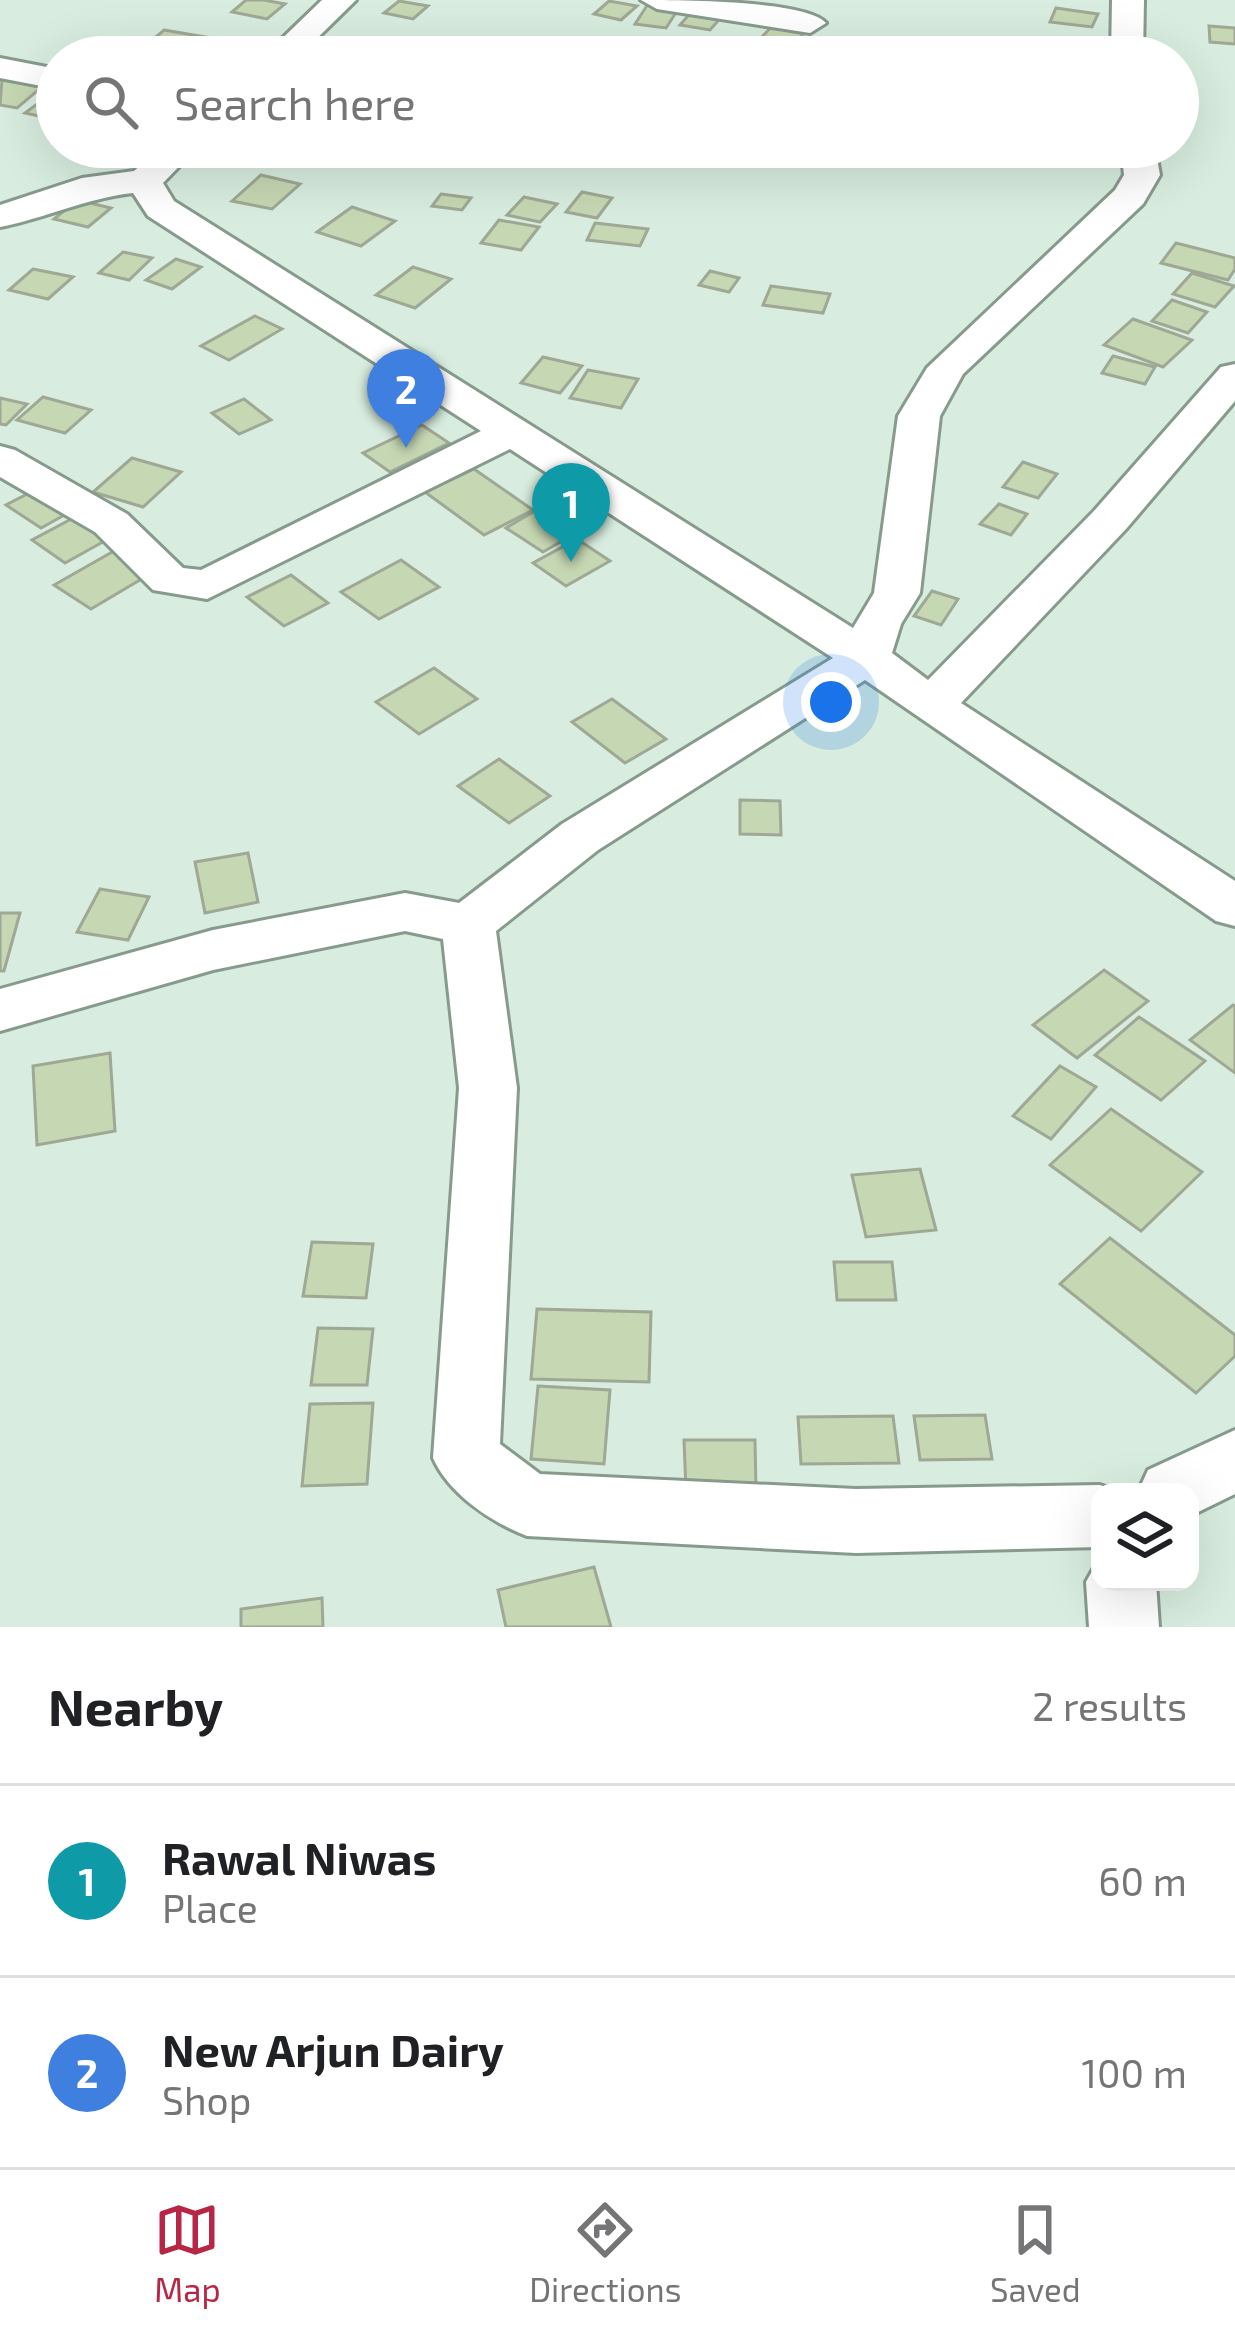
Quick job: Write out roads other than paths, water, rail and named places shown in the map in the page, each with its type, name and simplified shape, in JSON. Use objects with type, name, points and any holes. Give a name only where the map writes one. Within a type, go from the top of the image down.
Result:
[{"type":"street","points":[[657,0],[810,23]]},
{"type":"street","points":[[1127,36],[1128,0]]},
{"type":"street","points":[[298,36],[329,2]]},
{"type":"street","points":[[0,68],[36,75]]},
{"type":"street","points":[[0,216],[36,209],[94,186],[144,182],[159,168]]},
{"type":"street","points":[[0,1010],[213,950],[405,912],[468,924],[580,837],[867,658],[878,624],[897,593],[919,416],[946,368],[1130,196],[1141,168]]},
{"type":"street","points":[[144,182],[161,208],[867,658],[931,706],[1235,907]]},
{"type":"street","points":[[931,706],[1110,520],[1235,376]]},
{"type":"street","points":[[0,459],[111,523],[169,580],[207,585],[513,431]]},
{"type":"street","points":[[468,924],[488,1088],[466,1458],[527,1504],[856,1520],[1091,1516]]},
{"type":"street","points":[[1190,1483],[1235,1460]]},
{"type":"street","points":[[1121,1591],[1124,1627]]},
{"type":"place","name":"New Arjun Dairy","points":[[406,448]]},
{"type":"place","name":"Rawal Niwas","points":[[571,562]]}]
